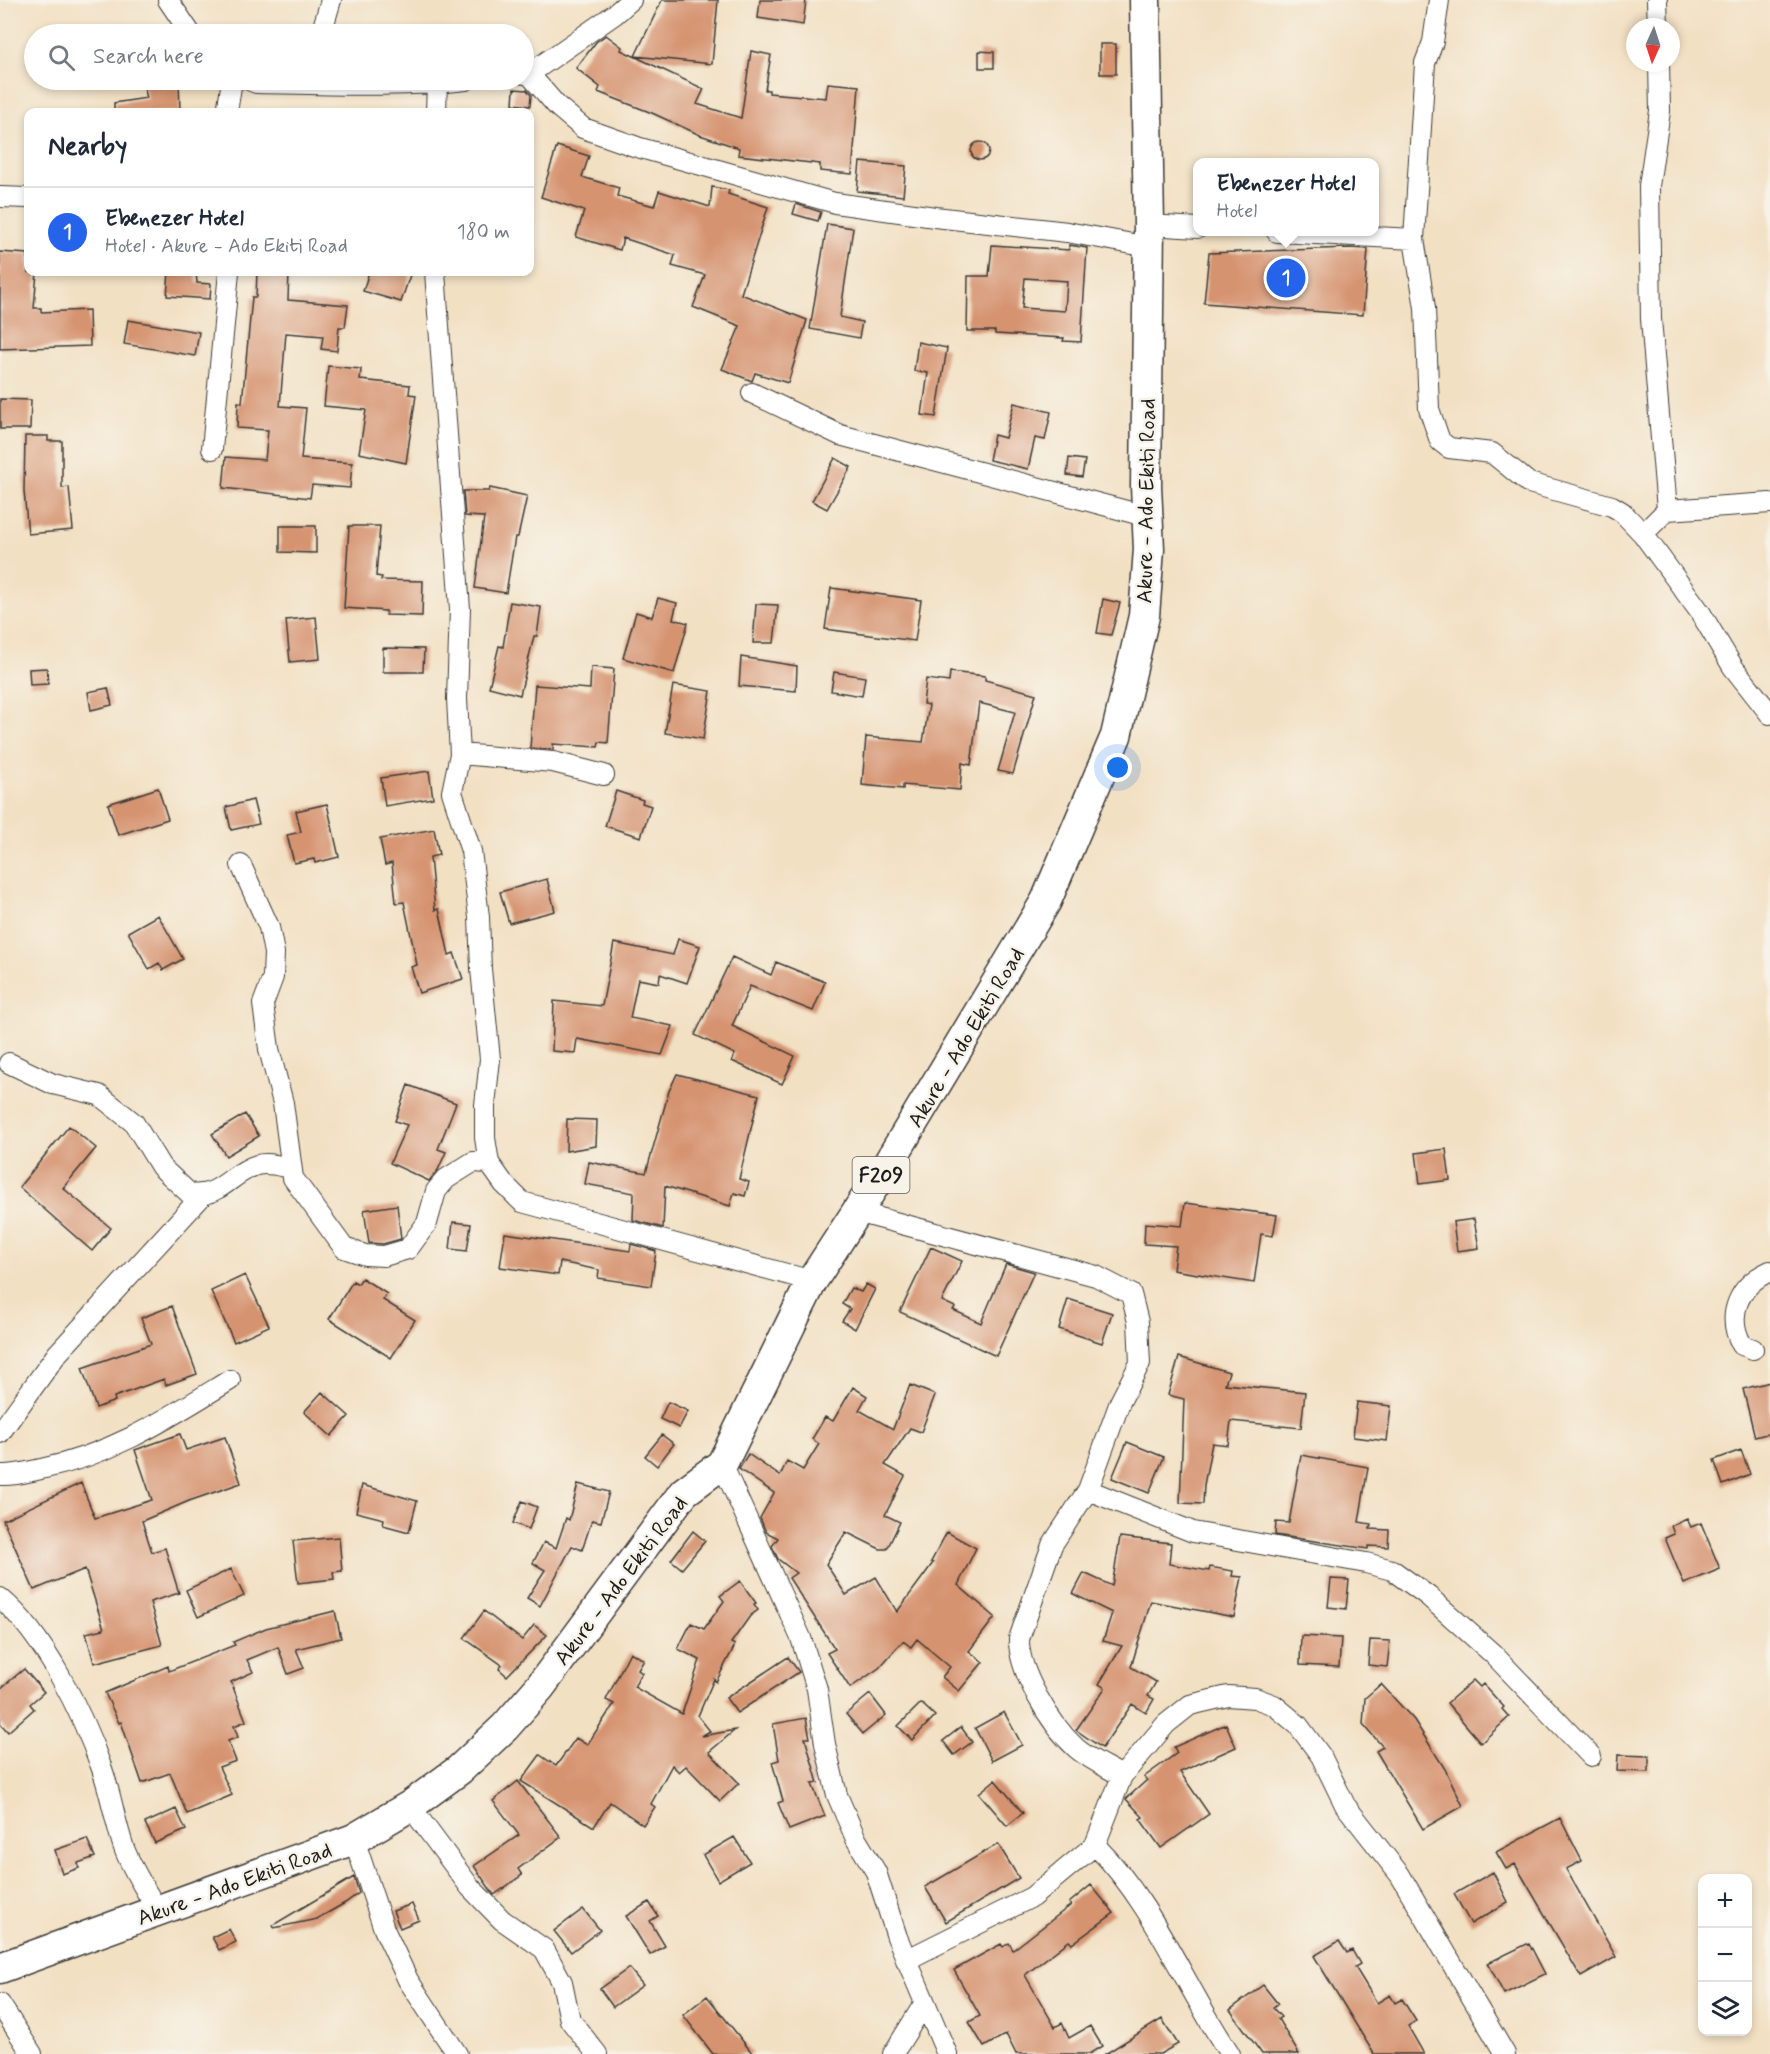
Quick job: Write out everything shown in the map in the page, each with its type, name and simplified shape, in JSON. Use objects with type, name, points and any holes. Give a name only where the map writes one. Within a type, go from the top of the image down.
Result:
[{"type":"main road","name":"Akure - Ado Ekiti Road","points":[[0,1968],[354,1839],[410,1806],[459,1770],[505,1727],[540,1688],[684,1492],[722,1464],[812,1281],[857,1212],[1046,901],[1116,736],[1144,616],[1149,518],[1146,486],[1149,236],[1145,0]]},
{"type":"street","points":[[168,0],[184,24]]},
{"type":"street","points":[[324,24],[331,0]]},
{"type":"street","points":[[534,69],[615,14],[631,0]]},
{"type":"street","points":[[1439,0],[1433,42],[1425,63],[1414,239],[1425,308],[1429,409],[1440,441],[1449,448],[1492,453],[1529,483],[1612,506],[1623,512],[1643,534],[1700,612],[1733,667],[1770,714]]},
{"type":"street","points":[[1657,0],[1658,18]]},
{"type":"street","points":[[1659,72],[1660,111],[1650,169],[1649,195],[1651,319],[1667,510]]},
{"type":"street","points":[[534,82],[583,128],[637,147],[835,202],[935,218],[1067,231],[1149,236],[1193,229]]},
{"type":"street","points":[[228,108],[230,90]]},
{"type":"street","points":[[436,90],[436,108]]},
{"type":"street","points":[[0,197],[24,198]]},
{"type":"street","points":[[1363,236],[1414,239]]},
{"type":"street","points":[[213,449],[229,276]]},
{"type":"street","points":[[435,276],[458,566],[457,699],[460,754],[452,792],[471,851],[479,917],[481,969],[490,1059],[485,1105],[485,1138],[489,1163],[504,1184],[522,1202],[812,1281]]},
{"type":"street","points":[[752,393],[840,435],[1149,518]]},
{"type":"street","points":[[1643,534],[1667,510],[1767,506]]},
{"type":"street","points":[[460,754],[553,762],[604,775]]},
{"type":"street","points":[[241,865],[269,927],[274,953],[273,977],[263,1004],[269,1049],[283,1103],[292,1178],[344,1248],[365,1255],[384,1256],[408,1250],[427,1223],[436,1191],[446,1179],[473,1162],[489,1163]]},
{"type":"street","points":[[9,1063],[53,1084],[99,1095],[134,1123],[161,1167],[189,1194],[202,1196],[210,1194],[257,1165],[267,1164],[290,1168]]},
{"type":"street","points":[[0,1432],[57,1354],[202,1196]]},
{"type":"street","points":[[857,1212],[1085,1273],[1131,1294],[1138,1322],[1140,1363],[1120,1402],[1088,1490],[1052,1545],[1019,1639],[1018,1653],[1039,1700],[1075,1747],[1122,1776]]},
{"type":"street","points":[[1753,1349],[1742,1345],[1735,1333],[1733,1317],[1736,1303],[1745,1288],[1770,1271]]},
{"type":"street","points":[[0,1475],[74,1462],[111,1449],[153,1428],[230,1380]]},
{"type":"street","points":[[722,1464],[801,1638],[817,1689],[825,1744],[837,1795],[856,1839],[876,1872],[906,1960],[947,2054]]},
{"type":"street","points":[[1088,1490],[1193,1532],[1366,1563],[1392,1570],[1428,1596],[1493,1654],[1591,1756]]},
{"type":"street","points":[[0,1598],[18,1613],[36,1636],[76,1711],[102,1767],[125,1850],[158,1912]]},
{"type":"street","points":[[906,1960],[1032,1897],[1095,1845],[1122,1776],[1166,1724],[1190,1705],[1228,1696],[1255,1698],[1274,1705],[1298,1725],[1321,1756],[1345,1805],[1400,1875],[1505,2054]]},
{"type":"street","points":[[410,1806],[470,1887],[502,1920],[544,1949],[562,1982],[570,2020],[597,2054]]},
{"type":"street","points":[[354,1839],[384,1929],[408,1980],[457,2054]]},
{"type":"street","points":[[1095,1845],[1115,1864],[1144,1906],[1230,2054]]},
{"type":"street","points":[[0,2004],[32,2054]]},
{"type":"street","points":[[893,2054],[924,2004]]},
{"type":"building","points":[[662,0],[718,0],[712,64],[635,56]]},
{"type":"building","points":[[760,0],[806,0],[803,25],[758,18]]},
{"type":"building","points":[[606,35],[622,47],[621,50],[704,89],[697,104],[741,118],[751,51],[771,55],[765,90],[769,90],[769,93],[826,98],[828,83],[859,86],[852,174],[820,171],[820,164],[738,155],[739,148],[700,135],[598,92],[600,87],[576,68],[596,42]]},
{"type":"building","points":[[1100,44],[1116,44],[1116,74],[1100,74]]},
{"type":"building","points":[[979,51],[994,52],[994,68],[979,68]]},
{"type":"building","points":[[145,90],[179,90],[180,108],[114,108],[114,103],[147,98]]},
{"type":"building","points":[[514,90],[527,90],[531,95],[530,106],[513,104]]},
{"type":"building","points":[[976,142],[984,142],[989,147],[987,158],[976,160],[971,155],[971,147]]},
{"type":"building","points":[[557,146],[589,156],[582,177],[619,188],[617,196],[654,206],[659,191],[710,207],[712,187],[729,190],[728,194],[768,207],[741,294],[807,320],[788,383],[755,373],[752,381],[722,369],[740,326],[693,307],[705,275],[672,266],[675,255],[623,238],[620,250],[576,237],[584,211],[541,197]]},
{"type":"building","points":[[860,162],[906,166],[903,196],[857,191]]},
{"type":"building","points":[[796,204],[821,212],[818,221],[793,214]]},
{"type":"building","points":[[827,224],[853,228],[840,317],[862,322],[859,338],[810,329]]},
{"type":"building","points":[[992,245],[1069,250],[1069,245],[1087,248],[1081,342],[1063,341],[1064,338],[995,334],[995,331],[967,331],[968,276],[989,276]],"holes":[[[1025,278],[1067,281],[1065,311],[1022,308]]]},
{"type":"building","points":[[1368,249],[1363,315],[1204,303],[1209,253]]},
{"type":"building","points":[[0,252],[24,254],[24,276],[37,276],[34,308],[41,308],[41,312],[89,310],[90,346],[0,349]]},
{"type":"building","points":[[169,276],[196,276],[197,283],[211,284],[210,299],[167,296]]},
{"type":"building","points":[[257,276],[289,276],[288,300],[348,305],[345,327],[339,327],[337,351],[321,349],[323,336],[286,333],[280,406],[306,408],[301,459],[352,463],[350,488],[312,485],[310,498],[223,488],[226,457],[265,460],[268,430],[237,428],[238,402],[242,403],[252,297],[256,297]]},
{"type":"building","points":[[368,276],[410,276],[401,302],[363,291]]},
{"type":"building","points":[[128,320],[199,332],[195,356],[124,344]]},
{"type":"building","points":[[918,342],[947,348],[936,417],[922,415],[928,373],[914,371]]},
{"type":"building","points":[[328,366],[361,369],[360,380],[410,385],[409,394],[416,395],[406,463],[359,453],[366,410],[324,406]]},
{"type":"building","points":[[0,399],[31,400],[30,429],[0,429]]},
{"type":"building","points":[[1014,403],[1051,412],[1045,440],[1035,438],[1028,469],[989,460],[994,435],[1005,438]]},
{"type":"building","points":[[25,436],[48,436],[48,441],[62,441],[62,488],[69,487],[73,530],[28,534],[24,491]]},
{"type":"building","points":[[835,458],[851,467],[827,509],[812,501]]},
{"type":"building","points":[[1069,458],[1085,460],[1082,477],[1067,475]]},
{"type":"building","points":[[490,488],[527,496],[518,537],[515,537],[506,593],[475,588],[484,517],[465,516],[463,491],[489,491]]},
{"type":"building","points":[[280,526],[316,526],[316,553],[280,552]]},
{"type":"building","points":[[349,526],[380,526],[376,576],[382,577],[381,580],[423,581],[422,616],[386,615],[386,611],[344,608]]},
{"type":"building","points":[[831,588],[921,600],[915,641],[825,629]]},
{"type":"building","points":[[658,598],[677,603],[673,619],[688,623],[674,673],[623,658],[636,612],[652,617]]},
{"type":"building","points":[[1103,599],[1120,603],[1111,635],[1097,633]]},
{"type":"building","points":[[510,602],[541,607],[537,636],[534,636],[520,695],[489,687],[499,646],[503,647]]},
{"type":"building","points":[[756,604],[778,605],[774,643],[753,643]]},
{"type":"building","points":[[316,617],[320,659],[290,662],[286,620]]},
{"type":"building","points":[[383,648],[424,649],[423,672],[383,672]]},
{"type":"building","points":[[741,657],[797,666],[796,691],[739,686]]},
{"type":"building","points":[[591,667],[614,669],[608,743],[599,742],[598,747],[553,744],[553,750],[530,748],[535,685],[590,689]]},
{"type":"building","points":[[47,668],[48,684],[30,685],[29,669]]},
{"type":"building","points":[[834,672],[865,677],[862,696],[831,691]]},
{"type":"building","points":[[950,672],[985,676],[985,680],[1036,694],[1013,774],[998,771],[1015,712],[979,703],[971,765],[962,763],[960,790],[903,785],[903,789],[862,785],[866,737],[923,742],[929,705],[923,704],[926,679],[949,682]]},
{"type":"building","points":[[673,685],[711,691],[703,739],[665,733]]},
{"type":"building","points":[[108,688],[112,705],[91,710],[88,692]]},
{"type":"building","points":[[429,771],[433,798],[385,806],[381,778]]},
{"type":"building","points":[[158,788],[168,819],[118,835],[108,804]]},
{"type":"building","points":[[616,791],[643,800],[642,803],[651,806],[641,837],[605,826]]},
{"type":"building","points":[[253,800],[259,824],[231,830],[226,807]]},
{"type":"building","points":[[327,804],[339,857],[315,863],[314,859],[294,863],[287,835],[301,832],[296,811]]},
{"type":"building","points":[[434,829],[439,855],[430,857],[435,910],[439,909],[449,955],[454,953],[463,979],[419,993],[411,967],[417,965],[404,902],[396,903],[392,863],[385,865],[380,839]]},
{"type":"building","points":[[547,879],[555,911],[509,923],[500,892]]},
{"type":"building","points":[[158,915],[183,959],[163,970],[159,963],[149,969],[128,932]]},
{"type":"building","points":[[678,939],[700,946],[687,983],[660,974],[659,983],[638,979],[630,1018],[673,1026],[662,1055],[577,1039],[575,1053],[552,1051],[554,1001],[602,1006],[614,943],[673,955]]},
{"type":"building","points":[[732,957],[771,975],[776,962],[825,982],[813,1011],[750,986],[732,1026],[795,1056],[782,1084],[732,1061],[735,1054],[695,1035]]},
{"type":"building","points":[[677,1074],[759,1095],[739,1179],[749,1182],[745,1196],[734,1193],[730,1206],[665,1186],[663,1228],[633,1220],[634,1193],[585,1184],[589,1162],[646,1173],[669,1091]]},
{"type":"building","points":[[408,1085],[456,1103],[438,1149],[446,1152],[438,1170],[429,1181],[390,1163],[407,1125],[395,1121]]},
{"type":"building","points":[[245,1114],[259,1136],[226,1156],[212,1134]]},
{"type":"building","points":[[567,1119],[597,1120],[596,1146],[566,1151]]},
{"type":"building","points":[[69,1126],[96,1148],[63,1188],[111,1228],[92,1251],[19,1187]]},
{"type":"building","points":[[1446,1149],[1450,1180],[1420,1184],[1416,1153]]},
{"type":"building","points":[[1185,1203],[1277,1215],[1273,1236],[1261,1234],[1254,1283],[1173,1270],[1176,1246],[1144,1244],[1145,1223],[1182,1226]]},
{"type":"building","points":[[397,1205],[401,1239],[383,1244],[369,1243],[364,1210]]},
{"type":"building","points":[[1474,1219],[1479,1248],[1457,1251],[1453,1222]]},
{"type":"building","points":[[453,1222],[471,1224],[467,1251],[450,1249]]},
{"type":"building","points":[[505,1233],[630,1251],[631,1244],[656,1251],[651,1286],[598,1278],[599,1270],[560,1262],[558,1275],[500,1267]]},
{"type":"building","points":[[931,1247],[962,1261],[942,1301],[955,1307],[953,1310],[981,1323],[1006,1264],[1034,1272],[996,1356],[900,1312]]},
{"type":"building","points":[[245,1275],[269,1326],[234,1342],[211,1291]]},
{"type":"building","points":[[362,1278],[387,1294],[383,1300],[415,1320],[391,1358],[329,1319],[353,1281],[358,1284]]},
{"type":"building","points":[[866,1284],[875,1289],[855,1329],[842,1321],[850,1309],[842,1304],[851,1288],[861,1292]]},
{"type":"building","points":[[1068,1299],[1112,1313],[1102,1343],[1059,1329]]},
{"type":"building","points":[[172,1306],[197,1374],[166,1385],[164,1379],[114,1397],[115,1401],[96,1408],[82,1368],[151,1344],[141,1318]]},
{"type":"building","points":[[1179,1357],[1229,1372],[1225,1384],[1305,1392],[1301,1428],[1231,1421],[1228,1445],[1212,1443],[1203,1504],[1180,1503],[1184,1399],[1168,1395]]},
{"type":"building","points":[[1770,1382],[1770,1433],[1755,1437],[1743,1389]]},
{"type":"building","points":[[910,1385],[935,1395],[921,1432],[910,1428],[885,1465],[905,1476],[885,1515],[900,1522],[887,1549],[880,1549],[846,1532],[826,1564],[846,1595],[876,1577],[897,1612],[933,1563],[931,1562],[947,1532],[976,1548],[958,1585],[995,1617],[969,1651],[983,1662],[959,1691],[942,1677],[950,1667],[917,1639],[911,1647],[903,1641],[879,1668],[850,1688],[827,1653],[835,1649],[789,1578],[796,1573],[778,1559],[772,1546],[778,1538],[766,1532],[760,1518],[774,1493],[739,1469],[748,1454],[780,1476],[787,1461],[803,1470],[819,1444],[812,1439],[825,1417],[833,1421],[853,1387],[867,1396],[859,1410],[893,1429]]},
{"type":"building","points":[[322,1392],[349,1416],[331,1436],[304,1412]]},
{"type":"building","points":[[668,1402],[688,1411],[679,1428],[660,1419]]},
{"type":"building","points":[[1357,1402],[1391,1406],[1387,1441],[1353,1437]]},
{"type":"building","points":[[180,1434],[186,1450],[225,1437],[241,1483],[189,1501],[142,1521],[152,1552],[165,1548],[179,1593],[150,1602],[162,1645],[94,1663],[86,1633],[104,1629],[85,1569],[34,1590],[3,1520],[81,1483],[95,1518],[152,1500],[135,1450]]},
{"type":"building","points":[[662,1435],[674,1444],[657,1466],[645,1456]]},
{"type":"building","points":[[1127,1442],[1164,1457],[1149,1493],[1112,1478]]},
{"type":"building","points":[[1741,1450],[1750,1474],[1723,1485],[1714,1460]]},
{"type":"building","points":[[1301,1455],[1368,1467],[1359,1522],[1371,1524],[1370,1529],[1389,1530],[1388,1547],[1368,1546],[1368,1549],[1275,1535],[1276,1522],[1289,1523]]},
{"type":"building","points":[[578,1484],[609,1492],[601,1522],[592,1520],[582,1550],[572,1546],[540,1606],[527,1598],[545,1570],[533,1563],[544,1542],[556,1548],[566,1518],[569,1520]]},
{"type":"building","points":[[362,1485],[417,1501],[409,1532],[383,1525],[384,1519],[356,1512]]},
{"type":"building","points":[[522,1501],[537,1507],[529,1529],[513,1523]]},
{"type":"building","points":[[1687,1519],[1691,1527],[1701,1523],[1720,1569],[1684,1584],[1665,1538],[1674,1534],[1671,1526]]},
{"type":"building","points":[[693,1531],[705,1541],[682,1569],[671,1560]]},
{"type":"building","points":[[339,1537],[342,1571],[333,1572],[334,1579],[298,1583],[293,1541]]},
{"type":"building","points":[[1120,1537],[1171,1543],[1169,1564],[1209,1571],[1210,1567],[1233,1571],[1232,1576],[1242,1577],[1234,1617],[1151,1601],[1131,1667],[1156,1682],[1148,1696],[1154,1699],[1146,1713],[1132,1704],[1102,1748],[1076,1730],[1105,1688],[1099,1684],[1122,1646],[1103,1641],[1112,1613],[1073,1594],[1084,1573],[1112,1586]]},
{"type":"building","points":[[231,1569],[244,1596],[198,1617],[186,1590]]},
{"type":"building","points":[[1331,1579],[1349,1580],[1346,1609],[1328,1607]]},
{"type":"building","points":[[740,1581],[756,1603],[754,1604],[758,1610],[750,1616],[731,1643],[735,1645],[716,1682],[714,1679],[698,1716],[710,1731],[702,1736],[735,1730],[709,1752],[739,1783],[720,1801],[686,1766],[679,1772],[672,1765],[651,1804],[655,1807],[643,1825],[610,1802],[594,1827],[521,1781],[540,1755],[556,1766],[576,1738],[587,1745],[614,1704],[606,1700],[630,1652],[644,1660],[638,1670],[642,1673],[634,1687],[682,1714],[700,1660],[678,1649],[691,1623],[704,1629],[724,1601],[720,1596]]},
{"type":"building","points":[[335,1611],[341,1638],[296,1649],[304,1668],[288,1674],[278,1647],[247,1660],[253,1672],[231,1682],[246,1721],[234,1726],[238,1737],[228,1741],[236,1761],[219,1767],[232,1795],[187,1814],[170,1773],[142,1783],[121,1722],[119,1723],[105,1693],[168,1666],[169,1671],[235,1645],[233,1642],[266,1628]]},
{"type":"building","points":[[484,1611],[522,1640],[534,1625],[547,1635],[507,1676],[499,1669],[502,1665],[464,1638]]},
{"type":"building","points":[[1301,1636],[1341,1638],[1339,1667],[1300,1665]]},
{"type":"building","points":[[1370,1640],[1390,1641],[1387,1667],[1368,1665]]},
{"type":"building","points":[[788,1657],[799,1672],[737,1713],[726,1698]]},
{"type":"building","points":[[24,1669],[44,1692],[30,1704],[34,1709],[8,1732],[0,1723],[0,1689]]},
{"type":"building","points":[[1473,1680],[1480,1687],[1483,1684],[1504,1707],[1502,1709],[1509,1717],[1481,1743],[1447,1703]]},
{"type":"building","points":[[1381,1684],[1414,1720],[1445,1769],[1463,1806],[1423,1829],[1376,1751],[1383,1747],[1363,1724],[1365,1698]]},
{"type":"building","points":[[870,1694],[886,1715],[863,1734],[846,1714]]},
{"type":"building","points":[[921,1703],[935,1716],[912,1740],[898,1726]]},
{"type":"building","points":[[1004,1712],[1022,1745],[992,1761],[975,1728]]},
{"type":"building","points":[[806,1718],[810,1738],[805,1738],[818,1783],[812,1784],[825,1816],[789,1830],[778,1803],[783,1801],[772,1762],[779,1760],[773,1724]]},
{"type":"building","points":[[1226,1724],[1236,1747],[1180,1772],[1209,1814],[1161,1848],[1140,1819],[1143,1817],[1126,1799],[1147,1780],[1144,1777],[1177,1753],[1174,1747]]},
{"type":"building","points":[[961,1727],[972,1742],[954,1755],[943,1741]]},
{"type":"building","points":[[1618,1755],[1649,1756],[1649,1772],[1617,1771]]},
{"type":"building","points":[[995,1780],[1023,1813],[1007,1826],[979,1793]]},
{"type":"building","points":[[518,1781],[561,1837],[518,1869],[522,1875],[494,1895],[474,1866],[519,1835],[493,1801]]},
{"type":"building","points":[[176,1809],[186,1830],[155,1843],[145,1823]]},
{"type":"building","points":[[1560,1818],[1582,1861],[1566,1869],[1616,1957],[1581,1977],[1515,1864],[1506,1869],[1496,1852]]},
{"type":"building","points":[[734,1837],[750,1862],[718,1881],[703,1855]]},
{"type":"building","points":[[87,1839],[95,1857],[78,1863],[79,1868],[62,1874],[55,1850]]},
{"type":"building","points":[[998,1844],[1019,1878],[946,1922],[925,1887]]},
{"type":"building","points":[[1493,1872],[1508,1902],[1471,1924],[1454,1894]]},
{"type":"building","points":[[354,1877],[359,1893],[345,1903],[317,1919],[274,1928],[273,1925]]},
{"type":"building","points":[[1091,1885],[1114,1913],[1072,1944],[1069,1941],[1025,1975],[1055,2027],[1062,2023],[1069,2038],[1090,2026],[1102,2046],[1089,2054],[1016,2054],[1006,2034],[984,2047],[969,2022],[980,2016],[954,1970],[1001,1944],[1003,1947],[1009,1943],[1013,1950],[1071,1905],[1069,1903]]},
{"type":"building","points":[[649,1902],[658,1916],[650,1921],[665,1946],[650,1955],[626,1916]]},
{"type":"building","points":[[412,1904],[419,1920],[400,1928],[393,1911]]},
{"type":"building","points":[[583,1909],[600,1930],[571,1952],[554,1931]]},
{"type":"building","points":[[229,1929],[236,1942],[219,1950],[212,1937]]},
{"type":"building","points":[[1339,1941],[1347,1953],[1352,1950],[1360,1964],[1355,1967],[1377,2003],[1390,1995],[1395,2003],[1402,1999],[1416,2021],[1408,2026],[1424,2054],[1374,2054],[1314,1956]]},
{"type":"building","points":[[1529,1943],[1545,1974],[1504,1994],[1488,1963]]},
{"type":"building","points":[[629,1968],[643,1985],[613,2007],[600,1989]]},
{"type":"building","points":[[1263,1985],[1278,2004],[1273,2008],[1281,2017],[1278,2019],[1299,2054],[1262,2054],[1230,2010]]},
{"type":"building","points":[[707,1996],[753,2054],[713,2054],[683,2015]]},
{"type":"building","points":[[1162,2019],[1178,2044],[1160,2054],[1105,2054]]},
{"type":"place","name":"Ebenezer Hotel","points":[[1286,278]]}]
